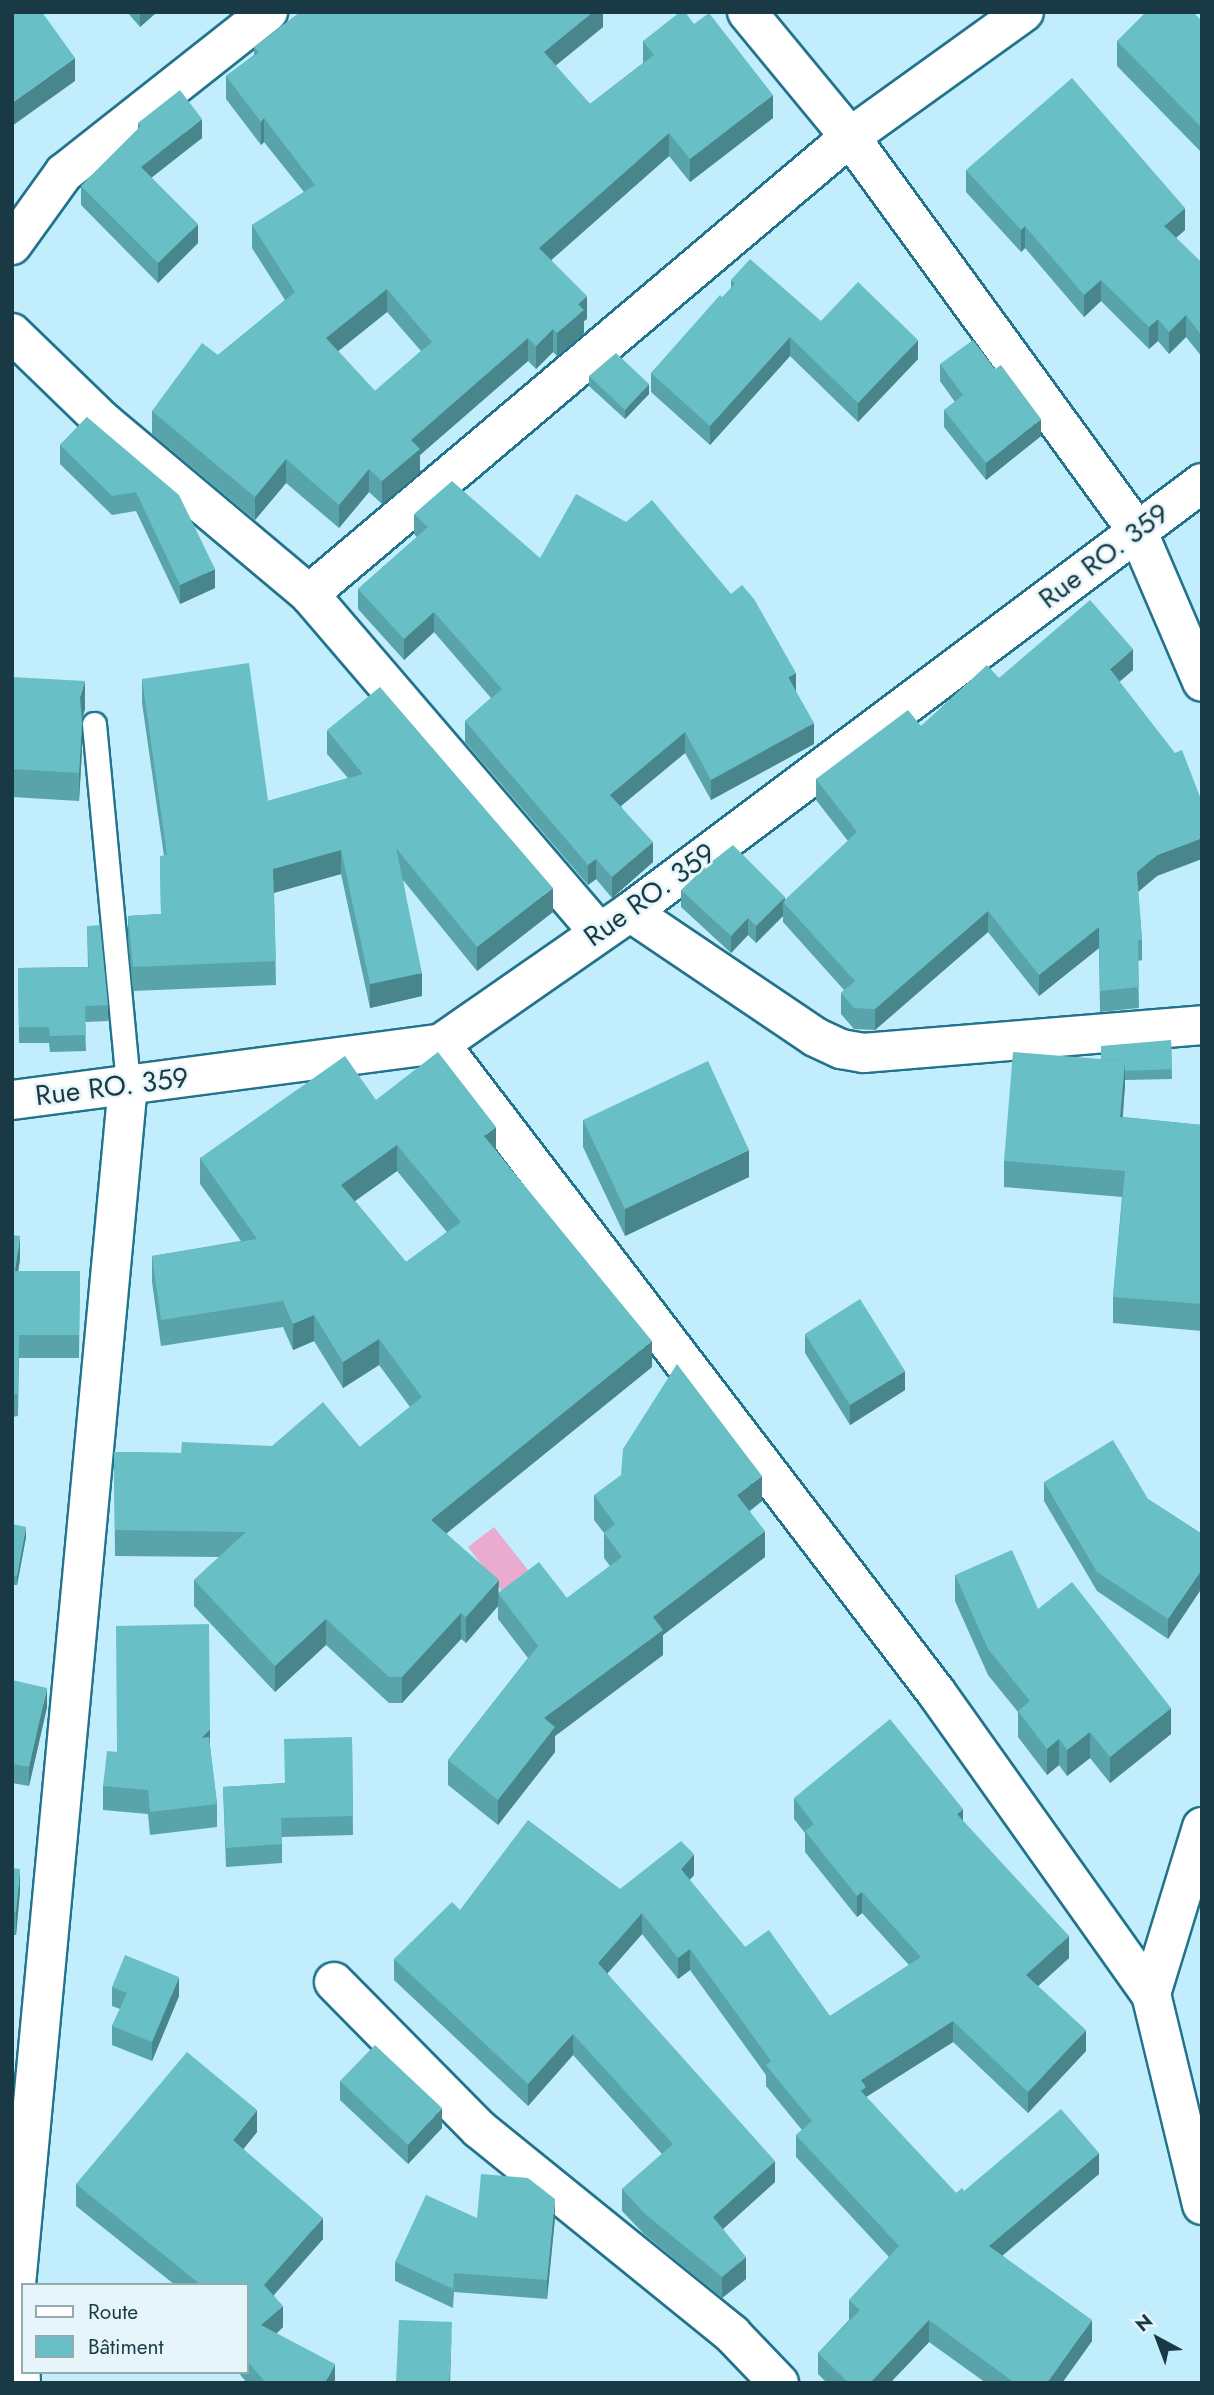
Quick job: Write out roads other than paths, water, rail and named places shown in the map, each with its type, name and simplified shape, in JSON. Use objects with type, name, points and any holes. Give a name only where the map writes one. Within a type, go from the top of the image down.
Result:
[{"type":"street","points":[[12,245],[64,173],[268,12]]},
{"type":"street","points":[[747,12],[850,138],[1137,530],[1202,682]]},
{"type":"street","points":[[309,594],[850,138],[1024,12]]},
{"type":"street","points":[[12,333],[103,422],[309,594],[614,922],[815,1037],[841,1049],[864,1053],[1202,1025]]},
{"type":"street","name":"Rue RO. 359","points":[[12,1100],[440,1044],[614,922],[1202,483]]},
{"type":"street","points":[[440,1044],[936,1692],[1151,1994],[1202,2205]]},
{"type":"street","points":[[21,2383],[16,2285],[128,1085]]},
{"type":"street","points":[[1151,1994],[1202,1827]]},
{"type":"street","points":[[334,1982],[479,2129],[732,2334],[779,2383]]},
{"type":"lane","points":[[94,724],[128,1085]]}]
